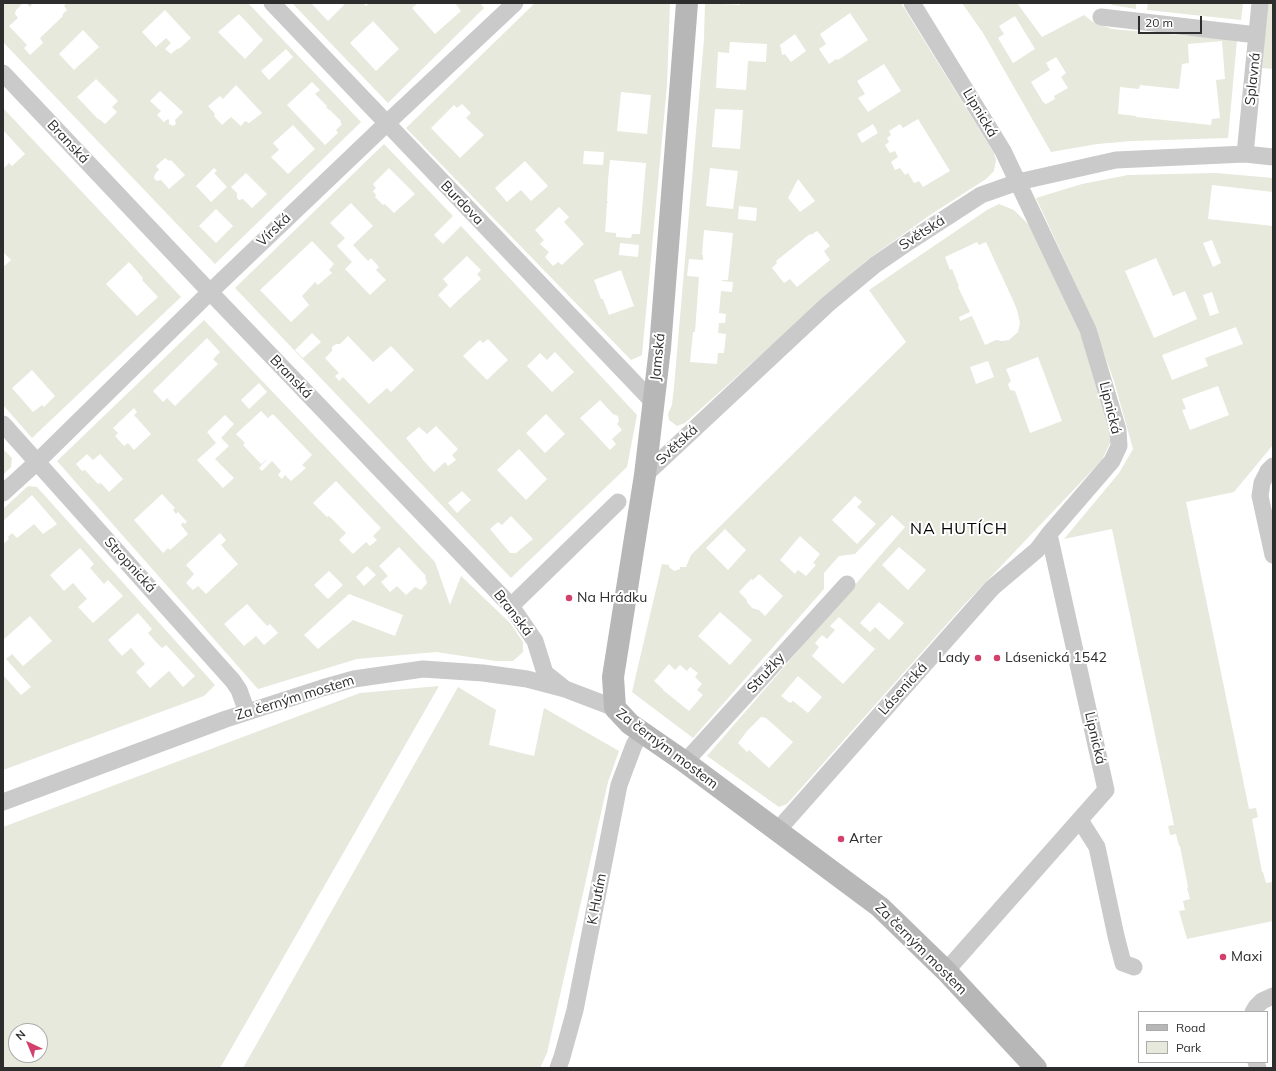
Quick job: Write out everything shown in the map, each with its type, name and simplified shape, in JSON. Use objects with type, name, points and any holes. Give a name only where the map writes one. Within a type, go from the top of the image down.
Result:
[{"type":"street","name":"Burdova","points":[[272,3],[653,402]]},
{"type":"street","name":"Jamská","points":[[615,708],[613,678],[646,475],[660,340],[687,3]]},
{"type":"street","name":"Lipnická","points":[[912,3],[1003,151],[1088,330],[1118,430],[1119,446],[1112,461],[1049,534],[1106,790],[946,971]]},
{"type":"street","name":"Splavná","points":[[1245,154],[1260,3]]},
{"type":"street","name":"Vírská","points":[[3,493],[37,462],[210,292],[508,6]]},
{"type":"street","points":[[1102,17],[1257,35]]},
{"type":"street","name":"Branská","points":[[3,73],[210,292],[511,606],[535,641],[545,673],[566,689]]},
{"type":"street","name":"Světská","points":[[646,475],[828,304],[875,265],[981,195],[1018,182],[1116,160],[1245,154],[1273,157]]},
{"type":"street","name":"Stropnická","points":[[3,424],[233,681],[239,690],[247,712]]},
{"type":"street","points":[[1273,466],[1268,471],[1262,483],[1260,496],[1273,555]]},
{"type":"street","points":[[511,606],[618,502]]},
{"type":"street","name":"Lásenická","points":[[777,831],[992,588],[1037,550],[1049,534]]},
{"type":"street","name":"Stružky","points":[[685,762],[847,584]]},
{"type":"street","name":"Za černým mostem","points":[[3,802],[247,712],[322,688],[354,680],[423,669],[483,672],[520,678],[566,689],[615,708],[630,724],[685,762],[880,907],[946,971],[1036,1068]]},
{"type":"street","name":"K Hutím","points":[[558,1068],[575,1010],[619,785],[634,745],[642,732]]},
{"type":"street","points":[[1080,820],[1097,847],[1123,963],[1134,967]]},
{"type":"street","points":[[1254,1011],[1262,1001],[1273,996]]},
{"type":"green space","points":[[3,3],[33,3],[30,7],[27,4],[22,4],[16,10],[15,14],[18,18],[9,26],[27,45],[24,48],[30,55],[43,43],[40,38],[63,16],[62,15],[67,10],[64,6],[66,3],[248,3],[361,122],[215,264],[3,42]],"holes":[[[165,10],[191,38],[171,54],[165,49],[171,43],[166,38],[156,47],[142,32]],[[239,14],[263,40],[245,59],[218,32]],[[83,30],[99,47],[74,70],[59,54]],[[286,49],[293,57],[269,80],[261,71]],[[96,79],[118,101],[112,107],[117,112],[105,124],[77,97]],[[312,82],[320,90],[315,94],[341,121],[340,122],[342,124],[336,130],[338,133],[325,145],[287,105]],[[236,85],[262,113],[249,123],[245,121],[241,126],[231,117],[222,125],[208,106],[220,96],[223,99]],[[160,91],[183,112],[175,120],[176,124],[173,126],[169,124],[168,119],[164,122],[157,115],[161,111],[150,101]],[[293,125],[315,149],[288,174],[271,157],[279,150],[273,143]],[[165,158],[169,161],[171,160],[185,175],[169,189],[161,180],[157,181],[154,178],[155,174],[159,170],[156,166]],[[214,168],[217,171],[214,173],[227,187],[211,202],[196,186]],[[246,173],[267,194],[252,208],[243,199],[239,200],[237,198],[237,193],[231,187]],[[216,209],[233,226],[216,243],[199,226]]]},
{"type":"green space","points":[[292,3],[311,3],[328,21],[344,5],[343,3],[363,3],[366,6],[370,3],[418,3],[412,8],[435,34],[461,11],[455,3],[480,3],[484,8],[388,103]],"holes":[[[373,21],[399,49],[376,71],[350,43]]]},
{"type":"green space","points":[[535,3],[670,3],[667,85],[642,355],[631,360],[406,128]],"holes":[[[621,92],[651,95],[647,134],[617,131]],[[462,104],[471,113],[466,118],[484,135],[460,158],[431,128],[454,105],[457,108]],[[584,151],[604,152],[603,165],[583,164]],[[610,160],[646,163],[640,234],[632,234],[631,238],[616,237],[616,233],[605,232]],[[525,161],[548,186],[531,201],[521,190],[507,202],[495,188]],[[559,207],[569,217],[564,222],[584,244],[562,265],[558,262],[553,266],[545,257],[549,252],[540,244],[544,240],[535,230]],[[620,243],[639,245],[638,257],[619,255]],[[621,270],[634,306],[609,315],[603,299],[601,299],[594,280]]]},
{"type":"green space","points":[[705,3],[740,5],[740,3],[901,3],[994,153],[996,160],[994,171],[986,179],[930,215],[867,260],[685,423],[677,426],[669,420],[668,414],[672,405],[674,387],[704,39]],"holes":[[[850,13],[868,40],[838,60],[836,59],[829,64],[819,49],[826,44],[820,34]],[[795,34],[806,51],[791,62],[785,54],[782,55],[780,45]],[[730,42],[767,44],[766,62],[748,61],[746,90],[716,88],[718,52],[729,53]],[[884,64],[901,91],[868,112],[858,98],[865,94],[857,81]],[[715,109],[743,110],[740,149],[712,147]],[[918,119],[950,171],[923,187],[919,181],[914,183],[908,173],[905,175],[900,168],[895,170],[891,162],[898,157],[895,151],[890,153],[885,145],[889,142],[887,138],[891,135],[889,131],[900,124],[903,128]],[[873,124],[878,133],[862,143],[857,134]],[[710,168],[738,171],[733,209],[706,206]],[[798,179],[815,201],[800,212],[788,198]],[[739,206],[757,208],[756,221],[738,219]],[[704,230],[733,233],[728,280],[722,280],[733,282],[732,292],[721,291],[719,313],[726,314],[725,323],[719,323],[718,333],[726,334],[724,353],[718,353],[717,364],[690,362],[693,332],[695,332],[699,277],[687,276],[689,259],[703,260]],[[817,231],[830,246],[824,251],[830,260],[797,287],[790,279],[784,283],[772,268],[777,263],[776,261],[810,234],[811,235]]]},
{"type":"green space","points":[[962,3],[1017,3],[1042,37],[1084,15],[1093,22],[1112,29],[1237,40],[1228,138],[1132,141],[1097,144],[1051,152],[983,33]],"holes":[[[1015,16],[1035,49],[1013,63],[998,38],[1004,34],[999,26]],[[1222,41],[1225,79],[1216,80],[1220,118],[1212,119],[1211,125],[1118,114],[1120,87],[1139,89],[1140,85],[1179,89],[1182,64],[1189,63],[1188,44]],[[1056,57],[1066,73],[1061,77],[1068,88],[1054,96],[1055,99],[1046,104],[1043,102],[1031,82],[1050,70],[1046,63]]]},
{"type":"green space","points":[[1110,3],[1136,3],[1136,9],[1112,5]]},
{"type":"green space","points":[[1148,3],[1243,3],[1241,20],[1147,10]]},
{"type":"green space","points":[[1267,3],[1273,3],[1273,69],[1262,68]]},
{"type":"green space","points":[[3,108],[181,297],[32,438],[3,405],[3,267],[11,260],[3,252],[3,169],[9,163],[12,166],[25,154],[3,130]],"holes":[[[129,262],[143,278],[142,280],[158,297],[137,316],[106,284]],[[32,370],[55,396],[44,407],[42,405],[33,412],[12,388]]]},
{"type":"green space","points":[[384,144],[453,216],[434,235],[443,244],[461,226],[637,415],[627,467],[511,578],[235,288]],"holes":[[[389,168],[415,194],[394,213],[375,197],[376,195],[373,191],[376,188],[373,184]],[[351,203],[373,226],[353,245],[368,261],[371,258],[379,267],[376,270],[386,280],[370,295],[345,269],[352,262],[337,246],[345,238],[330,223]],[[312,241],[334,264],[329,270],[332,273],[318,285],[315,282],[302,296],[309,305],[291,322],[260,290]],[[467,256],[481,270],[477,274],[481,279],[450,308],[438,295],[448,285],[443,279]],[[312,333],[321,342],[303,358],[295,350]],[[348,336],[373,362],[391,346],[414,370],[391,392],[387,388],[369,404],[343,377],[339,381],[335,376],[339,373],[325,358],[332,351],[332,347],[336,344],[340,344]],[[488,339],[508,360],[487,380],[463,356],[480,340],[483,343]],[[555,352],[574,372],[552,392],[527,366],[540,353],[547,360]],[[600,400],[613,414],[618,416],[619,421],[617,424],[622,430],[612,439],[616,444],[610,450],[580,418]],[[546,414],[565,434],[545,453],[526,433]],[[436,426],[458,449],[452,455],[456,460],[448,466],[445,462],[434,472],[406,438],[419,427],[427,434]],[[519,449],[547,479],[526,500],[497,470]],[[462,491],[471,500],[457,513],[448,503]],[[511,516],[533,539],[516,553],[510,553],[490,529],[498,522],[502,525]]]},
{"type":"green space","points":[[1216,173],[1273,178],[1273,192],[1212,185],[1208,219],[1273,226],[1273,445],[1234,492],[1186,502],[1249,809],[1256,808],[1258,817],[1252,819],[1262,872],[1266,883],[1272,882],[1273,921],[1187,939],[1179,911],[1185,910],[1183,901],[1190,899],[1188,887],[1180,846],[1176,834],[1170,835],[1168,826],[1174,825],[1112,529],[1064,539],[1119,473],[1133,449],[1114,381],[1089,313],[1036,198],[1082,184],[1128,175]],"holes":[[[1212,240],[1221,263],[1213,267],[1203,243]],[[1156,258],[1173,296],[1185,291],[1197,319],[1154,338],[1125,271]],[[1212,292],[1219,313],[1210,316],[1203,295]],[[1236,327],[1243,344],[1205,358],[1208,366],[1172,380],[1162,355]],[[1218,386],[1229,415],[1190,430],[1182,410],[1186,409],[1182,399]]]},
{"type":"green space","points":[[999,204],[1014,210],[1031,227],[1082,338],[1107,414],[1111,441],[1102,460],[963,606],[787,804],[779,807],[707,756],[905,527],[892,515],[855,554],[839,556],[824,573],[824,589],[693,738],[632,692],[662,564],[669,565],[669,567],[674,571],[680,569],[680,567],[686,567],[691,555],[906,342],[869,290],[987,210]],"holes":[[[977,242],[979,245],[986,242],[1017,310],[1020,323],[1018,332],[1009,340],[996,340],[985,345],[972,316],[960,321],[959,317],[970,312],[958,287],[959,286],[952,269],[950,270],[945,257]],[[1038,357],[1062,421],[1030,433],[1015,391],[1010,390],[1008,384],[1011,381],[1006,369]],[[988,361],[994,377],[976,384],[970,367]],[[855,496],[862,502],[857,507],[876,524],[857,544],[832,520]],[[725,529],[746,550],[728,570],[706,548]],[[800,536],[820,554],[813,563],[816,565],[806,576],[798,570],[795,574],[780,560]],[[899,547],[926,570],[908,590],[882,565]],[[759,574],[783,596],[765,616],[759,610],[752,608],[739,592],[751,579],[753,580]],[[879,602],[904,623],[889,640],[875,627],[870,632],[860,623]],[[720,612],[752,640],[730,665],[698,636]],[[839,617],[875,649],[843,684],[812,656],[819,647],[815,643],[822,635],[827,639],[835,630],[830,626]],[[669,664],[675,670],[680,665],[687,671],[690,667],[698,673],[695,677],[702,684],[697,690],[703,695],[689,711],[654,681]],[[798,676],[822,697],[808,713],[793,701],[790,703],[781,696]],[[761,717],[766,718],[793,742],[769,768],[749,750],[747,752],[738,743],[747,731]]]},
{"type":"green space","points":[[204,320],[435,562],[450,605],[461,576],[510,623],[523,642],[523,652],[513,661],[496,661],[436,652],[357,659],[258,689],[57,461]],"holes":[[[207,338],[220,352],[213,359],[218,364],[175,406],[167,398],[163,402],[153,391]],[[259,383],[267,392],[249,409],[241,400]],[[134,408],[137,412],[134,415],[151,434],[134,450],[128,443],[124,446],[115,436],[118,433],[113,428]],[[261,411],[268,418],[273,414],[312,455],[302,465],[306,468],[291,481],[285,475],[282,479],[278,475],[281,471],[272,461],[262,471],[259,468],[268,458],[261,464],[243,445],[245,443],[236,434]],[[225,415],[234,424],[221,438],[229,446],[215,459],[234,478],[223,488],[197,460],[216,443],[207,432]],[[87,454],[93,460],[100,454],[123,479],[109,492],[101,483],[98,484],[85,470],[82,471],[76,464]],[[336,481],[381,528],[373,536],[377,540],[370,546],[366,542],[353,554],[339,540],[346,533],[329,516],[327,517],[313,503]],[[162,494],[175,508],[173,510],[176,514],[178,512],[187,522],[184,524],[183,522],[181,525],[188,534],[170,550],[168,548],[163,553],[134,520]],[[220,533],[226,540],[221,545],[238,564],[206,594],[198,586],[193,590],[186,583],[194,574],[186,565]],[[399,547],[426,576],[427,583],[421,590],[415,587],[406,595],[397,586],[390,592],[381,582],[388,576],[379,566]],[[367,566],[376,575],[364,586],[356,577]],[[329,571],[343,585],[328,599],[314,585]],[[349,594],[403,615],[395,636],[353,620],[318,649],[304,635]],[[247,604],[267,626],[270,624],[278,633],[264,645],[256,636],[244,646],[224,624]]]},
{"type":"green space","points":[[3,449],[12,458],[11,467],[3,475]]},
{"type":"green space","points":[[28,486],[37,487],[215,685],[204,696],[3,770],[3,675],[21,695],[31,687],[6,659],[12,654],[23,666],[52,641],[30,616],[3,640],[3,544],[9,539],[8,537],[12,533],[17,538],[34,524],[43,534],[57,524],[32,495],[3,521],[3,509]],"holes":[[[80,548],[94,564],[90,568],[104,584],[108,580],[123,596],[93,623],[78,607],[87,599],[73,583],[64,591],[50,575]],[[138,613],[152,629],[148,633],[155,641],[162,648],[166,645],[195,676],[183,687],[169,671],[150,688],[136,672],[145,664],[131,648],[122,656],[108,640]]]},
{"type":"green space","points":[[439,686],[220,1068],[3,1068],[3,827],[360,693]]},
{"type":"green space","points":[[458,687],[496,710],[489,745],[534,756],[544,708],[619,751],[608,782],[547,1053],[540,1068],[243,1068]]},
{"type":"place","name":"Na Hrádku","points":[[569,598]]},
{"type":"place","name":"Lady","points":[[978,658]]},
{"type":"place","name":"Lásenická 1542","points":[[997,658]]},
{"type":"place","name":"Arter","points":[[841,839]]},
{"type":"place","name":"Maxi","points":[[1223,957]]},
{"type":"district","name":"NA HUTÍCH","points":[[959,529]]}]
